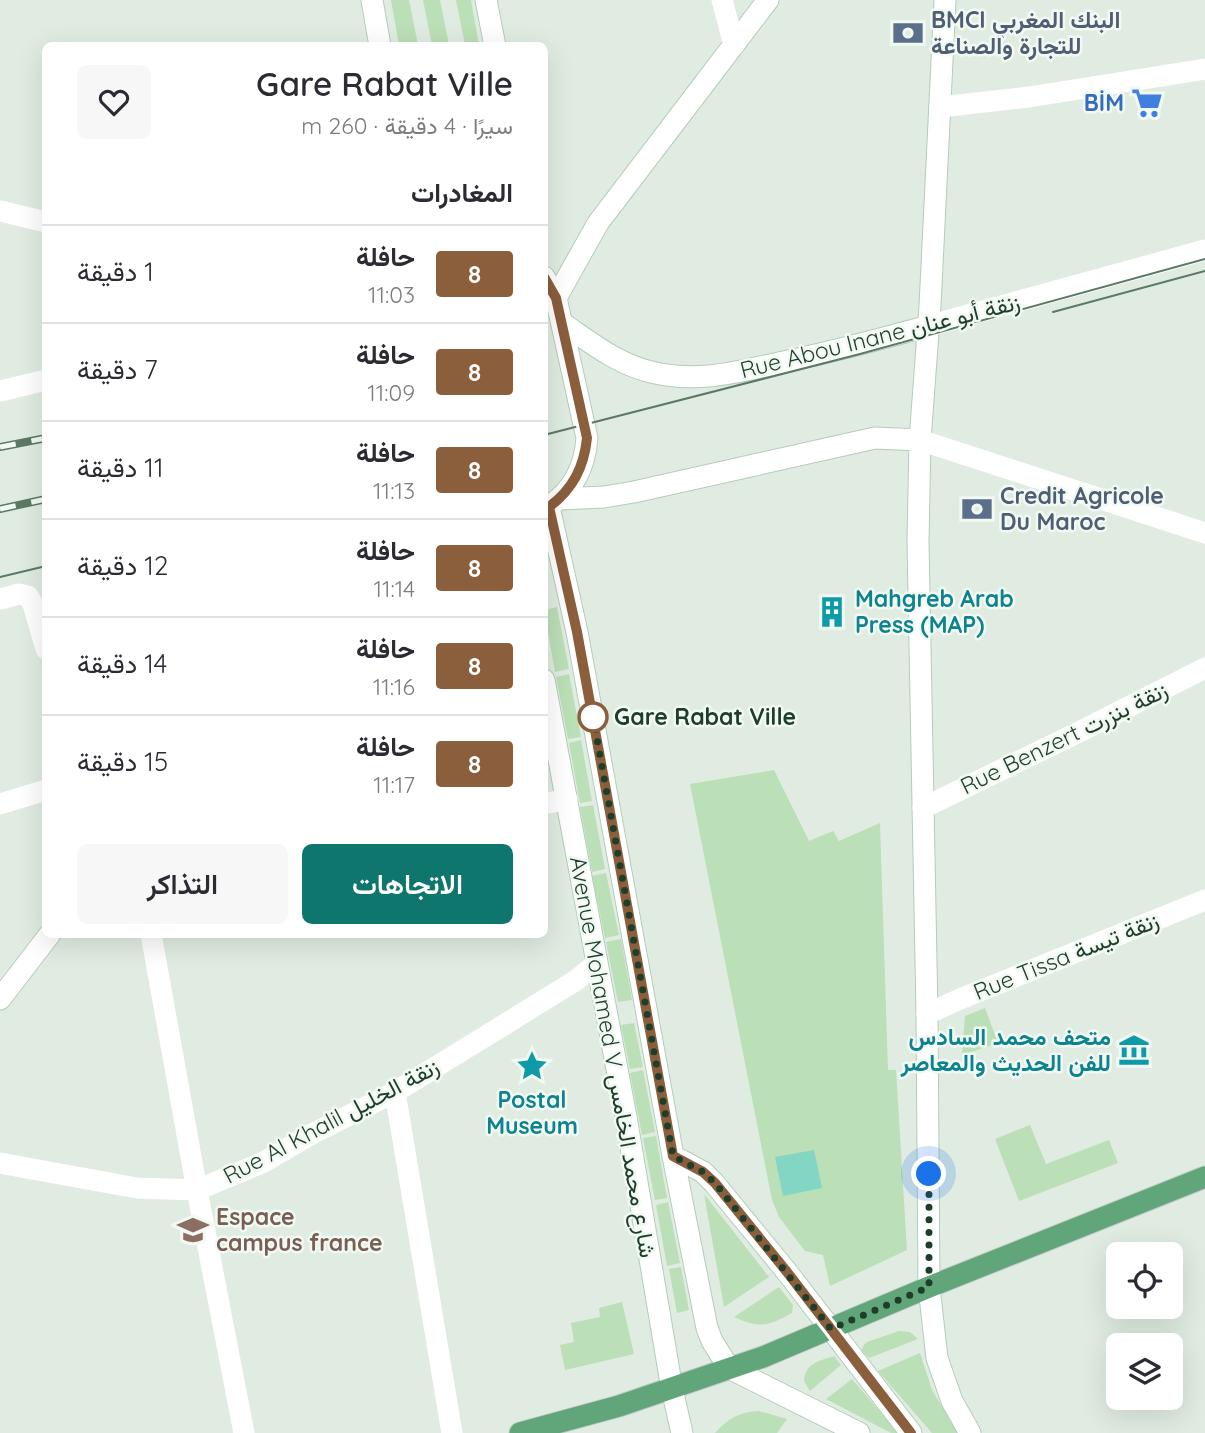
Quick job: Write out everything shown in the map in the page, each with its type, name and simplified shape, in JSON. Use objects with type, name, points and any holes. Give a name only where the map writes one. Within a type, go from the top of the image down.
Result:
[{"type":"main road","points":[[372,0],[379,42]]},
{"type":"main road","points":[[486,0],[494,42]]},
{"type":"main road","points":[[722,0],[734,45]]},
{"type":"main road","points":[[556,298],[598,223],[768,0]]},
{"type":"main road","points":[[945,0],[920,440],[918,554],[928,1014],[929,1287],[937,1358],[952,1401],[970,1433]]},
{"type":"main road","points":[[940,107],[1029,97],[1205,69]]},
{"type":"main road","points":[[0,211],[42,221]]},
{"type":"main road","name":"Rue Abou Inane زنقة أبو عنان","points":[[562,323],[621,362],[650,372],[697,378],[716,377],[831,352],[1205,250]]},
{"type":"main road","points":[[548,284],[556,298],[587,438],[576,480],[551,505]]},
{"type":"main road","points":[[0,391],[42,381]]},
{"type":"main road","points":[[551,505],[634,492],[875,438],[920,440],[1205,533]]},
{"type":"main road","name":"Avenue Mohamed V شارع محمد الخامس","points":[[551,505],[707,1328],[729,1368]]},
{"type":"main road","points":[[0,599],[37,592],[33,604],[42,635]]},
{"type":"main road","name":"Rue Benzert زنقة بنزرت","points":[[923,808],[1205,668]]},
{"type":"main road","name":"Avenue Mohamed V شارع محمد الخامس","points":[[548,701],[682,1433]]},
{"type":"main road","points":[[0,804],[42,791]]},
{"type":"main road","points":[[548,803],[567,799]]},
{"type":"main road","name":"Rue Tissa زنقة تيسة","points":[[928,1014],[1205,900]]},
{"type":"main road","points":[[0,999],[52,938]]},
{"type":"main road","points":[[152,938],[244,1433]]},
{"type":"main road","name":"Rue Al Khalil زنقة الخليل","points":[[0,1163],[137,1188],[197,1190],[264,1162],[310,1135],[395,1092],[575,981],[596,964]]},
{"type":"main road","points":[[395,1092],[452,1433]]},
{"type":"main road","name":"Avenue Mohamed V شارع محمد الخامس","points":[[673,1156],[703,1172],[715,1183],[911,1433]]},
{"type":"main road","points":[[520,1433],[672,1389],[729,1368],[1205,1177]]},
{"type":"main road","points":[[729,1368],[859,1433]]},
{"type":"green space","points":[[391,0],[409,0],[417,42],[398,42]]},
{"type":"green space","points":[[423,0],[440,0],[448,42],[431,42]]},
{"type":"green space","points":[[456,0],[471,0],[478,42],[464,42]]},
{"type":"green space","points":[[557,607],[569,669],[555,672],[548,633],[548,609]]},
{"type":"green space","points":[[569,674],[581,737],[568,739],[556,677]]},
{"type":"green space","points":[[581,740],[592,801],[580,803],[569,743]]},
{"type":"green space","points":[[774,770],[809,841],[833,831],[839,841],[880,823],[888,1070],[896,1070],[907,1250],[830,1286],[823,1255],[805,1251],[779,1217],[772,1200],[690,784]]},
{"type":"green space","points":[[593,805],[605,869],[592,872],[580,807]]},
{"type":"green space","points":[[606,873],[619,935],[605,938],[592,876]]},
{"type":"green space","points":[[621,939],[632,1000],[618,1002],[606,942]]},
{"type":"green space","points":[[985,1008],[998,1043],[962,1055],[965,1016]]},
{"type":"green space","points":[[634,1023],[643,1067],[630,1069],[621,1025]]},
{"type":"green space","points":[[643,1070],[655,1132],[642,1135],[630,1073]]},
{"type":"green space","points":[[1030,1125],[1046,1164],[1109,1140],[1118,1163],[1019,1201],[995,1139]]},
{"type":"green space","points":[[656,1136],[667,1198],[655,1200],[643,1138]]},
{"type":"green space","points":[[704,1194],[769,1277],[724,1307]]},
{"type":"green space","points":[[668,1202],[680,1263],[667,1266],[656,1205]]},
{"type":"green space","points":[[681,1267],[689,1310],[677,1313],[669,1269]]},
{"type":"green space","points":[[779,1287],[793,1305],[792,1313],[764,1324],[734,1317]]},
{"type":"green space","points":[[622,1302],[634,1354],[565,1370],[560,1345],[574,1342],[571,1323],[600,1317],[599,1308]]},
{"type":"green space","points":[[899,1331],[910,1332],[918,1339],[869,1358],[862,1351],[867,1342]]},
{"type":"green space","points":[[920,1353],[932,1390],[958,1433],[932,1433],[878,1371]]},
{"type":"green space","points":[[834,1356],[841,1365],[810,1391],[804,1381],[807,1370],[823,1359]]},
{"type":"green space","points":[[852,1379],[898,1433],[891,1433],[826,1399]]},
{"type":"green space","points":[[759,1411],[787,1419],[777,1433],[715,1433],[735,1417]]},
{"type":"water","points":[[814,1150],[822,1188],[783,1196],[775,1157]]},
{"type":"tram line","points":[[548,434],[860,354],[1205,259]]},
{"type":"tram line","points":[[1053,312],[1205,271]]},
{"type":"tram line","points":[[0,577],[42,567]]},
{"type":"railway","points":[[0,447],[42,439]]},
{"type":"railway","points":[[0,509],[42,500]]},
{"type":"bus line","name":"8","points":[[548,282],[556,298],[587,438],[586,453],[576,480],[560,499],[549,507],[577,632],[673,1156],[703,1172],[715,1183],[911,1433]]},
{"type":"place","name":"BMCI البنك المغربي للتجارة والصناعة","points":[[908,33]]},
{"type":"place","name":"BİM","points":[[1147,103]]},
{"type":"place","name":"Credit Agricole Du Maroc","points":[[977,509]]},
{"type":"place","name":"Mahgreb Arab Press (MAP)","points":[[832,612]]},
{"type":"place","name":"Gare Rabat Ville","points":[[593,717]]},
{"type":"place","name":"متحف محمد السادس للفن الحديث والمعاصر","points":[[1134,1050]]},
{"type":"place","name":"Postal Museum","points":[[532,1066]]},
{"type":"place","name":"Espace campus france","points":[[193,1230]]},
{"type":"route","points":[[593,717],[673,1156],[703,1172],[715,1183],[831,1329],[929,1287],[929,1174]]}]
